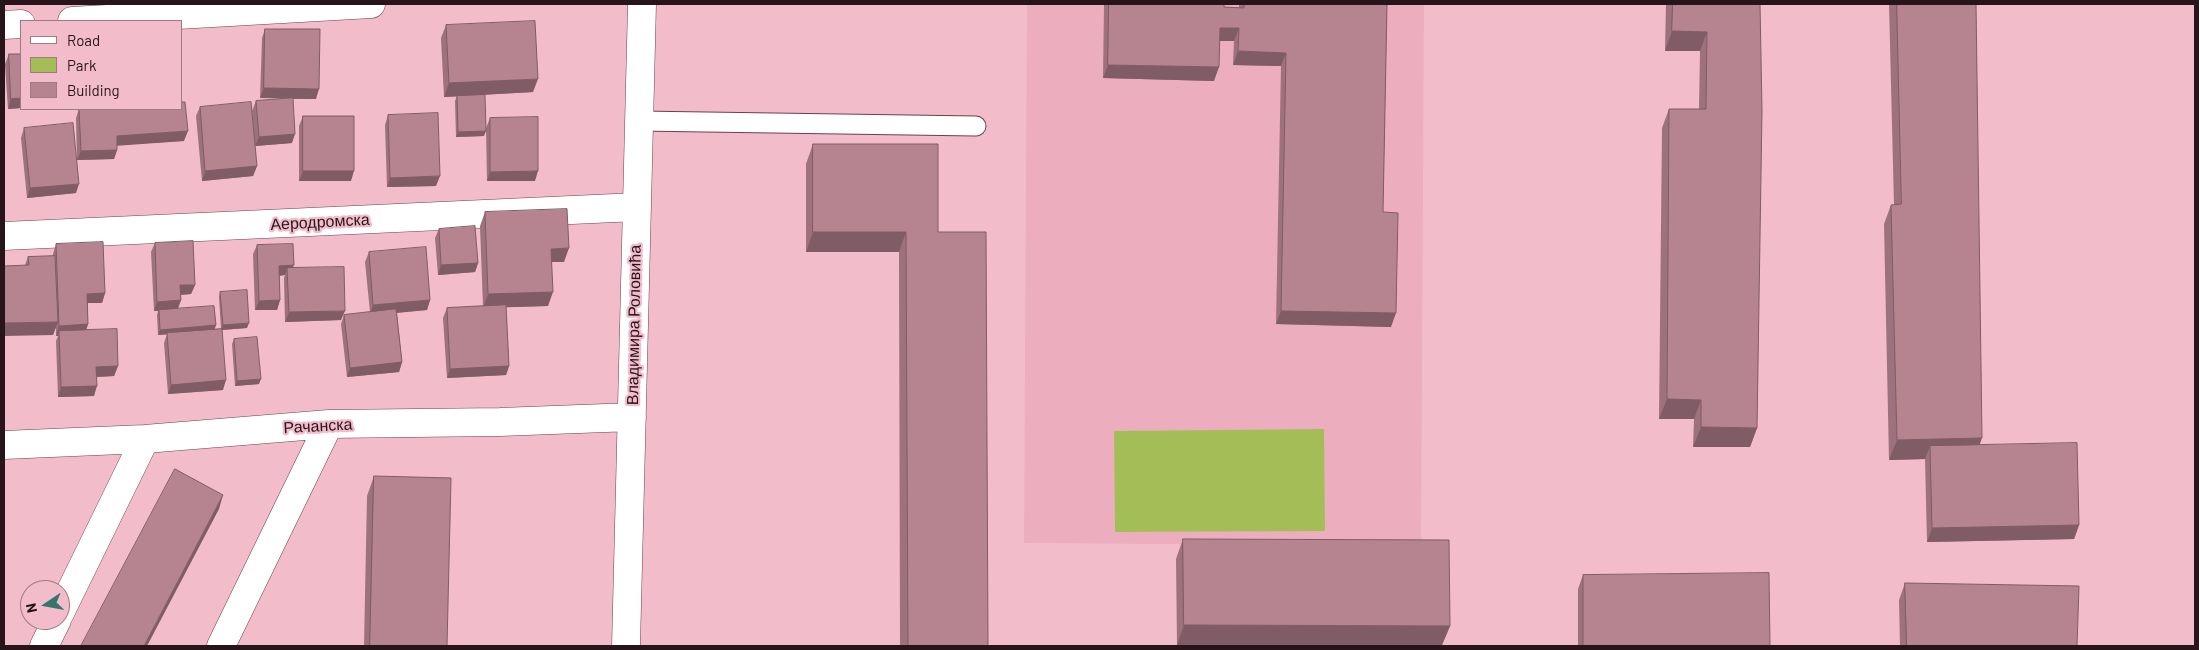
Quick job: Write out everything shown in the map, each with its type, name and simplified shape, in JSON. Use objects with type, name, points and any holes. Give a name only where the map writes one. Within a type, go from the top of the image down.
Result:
[{"type":"street","points":[[90,20],[371,4]]},
{"type":"street","name":"Владимира Роловића","points":[[626,646],[642,4]]},
{"type":"street","points":[[4,25],[20,24]]},
{"type":"street","name":"Аеродромска","points":[[4,236],[637,208]]},
{"type":"street","name":"Рачанска","points":[[4,445],[145,439],[328,424],[500,422],[632,416]]},
{"type":"street","points":[[221,646],[328,424]]},
{"type":"street","points":[[70,593],[145,439]]},
{"type":"street","points":[[44,646],[52,630]]},
{"type":"lane","points":[[638,121],[976,126]]},
{"type":"shaded area","points":[[1027,4],[1424,4],[1421,546],[1024,543]]},
{"type":"green space","points":[[1324,429],[1325,531],[1115,532],[1114,431]]},
{"type":"building","points":[[1109,4],[1224,4],[1224,7],[1244,8],[1244,4],[1387,4],[1383,212],[1398,213],[1396,313],[1281,311],[1286,53],[1238,51],[1239,28],[1220,28],[1219,67],[1108,65]]},
{"type":"building","points":[[1673,4],[1760,4],[1762,110],[1757,428],[1701,427],[1701,400],[1667,399],[1669,109],[1706,109],[1707,32],[1672,31]]},
{"type":"building","points":[[1897,4],[1976,4],[1982,438],[1897,440],[1891,205],[1901,204]]},
{"type":"building","points":[[535,21],[538,79],[449,83],[446,25]]},
{"type":"building","points":[[265,29],[320,29],[319,89],[264,88]]},
{"type":"building","points":[[9,54],[20,54],[20,98],[11,99]]},
{"type":"building","points":[[485,95],[486,131],[458,132],[457,96]]},
{"type":"building","points":[[293,98],[295,134],[259,137],[256,101]]},
{"type":"building","points":[[182,102],[185,102],[188,131],[117,136],[117,150],[81,151],[79,110],[182,110]]},
{"type":"building","points":[[251,102],[257,166],[205,171],[200,107]]},
{"type":"building","points":[[438,113],[440,176],[390,178],[388,115]]},
{"type":"building","points":[[303,116],[354,116],[354,171],[303,171]]},
{"type":"building","points":[[538,117],[538,171],[490,172],[490,118]]},
{"type":"building","points":[[73,123],[79,184],[30,188],[24,128]]},
{"type":"building","points":[[813,144],[938,144],[938,232],[986,232],[988,646],[908,646],[906,232],[813,232]]},
{"type":"building","points":[[567,209],[569,248],[551,249],[553,292],[488,294],[485,212]]},
{"type":"building","points":[[475,226],[478,263],[441,265],[439,229]]},
{"type":"building","points":[[193,241],[195,285],[180,285],[181,300],[157,302],[155,243]]},
{"type":"building","points":[[103,242],[105,293],[87,294],[88,324],[59,326],[56,244]]},
{"type":"building","points":[[293,244],[294,265],[279,266],[280,300],[259,301],[257,245]]},
{"type":"building","points":[[426,247],[430,300],[373,305],[369,252]]},
{"type":"building","points":[[55,256],[58,322],[4,323],[4,266],[29,265],[28,257]]},
{"type":"building","points":[[344,267],[345,311],[289,312],[287,268]]},
{"type":"building","points":[[247,290],[249,323],[223,325],[220,292]]},
{"type":"building","points":[[506,305],[509,366],[450,369],[447,308]]},
{"type":"building","points":[[214,306],[216,325],[160,330],[159,310]]},
{"type":"building","points":[[396,309],[402,362],[350,368],[344,315]]},
{"type":"building","points":[[117,329],[118,366],[96,367],[97,386],[61,387],[59,331]]},
{"type":"building","points":[[222,329],[226,380],[171,385],[167,333]]},
{"type":"building","points":[[257,337],[261,379],[237,381],[234,339]]},
{"type":"building","points":[[2077,443],[2079,525],[1932,528],[1930,446]]},
{"type":"building","points":[[175,469],[223,495],[144,646],[81,646]]},
{"type":"building","points":[[374,476],[451,478],[447,646],[370,646]]},
{"type":"building","points":[[1183,539],[1449,540],[1450,626],[1184,625]]},
{"type":"building","points":[[1769,573],[1770,646],[1583,646],[1583,575]]},
{"type":"building","points":[[1905,583],[2079,586],[2077,646],[1907,646]]}]
